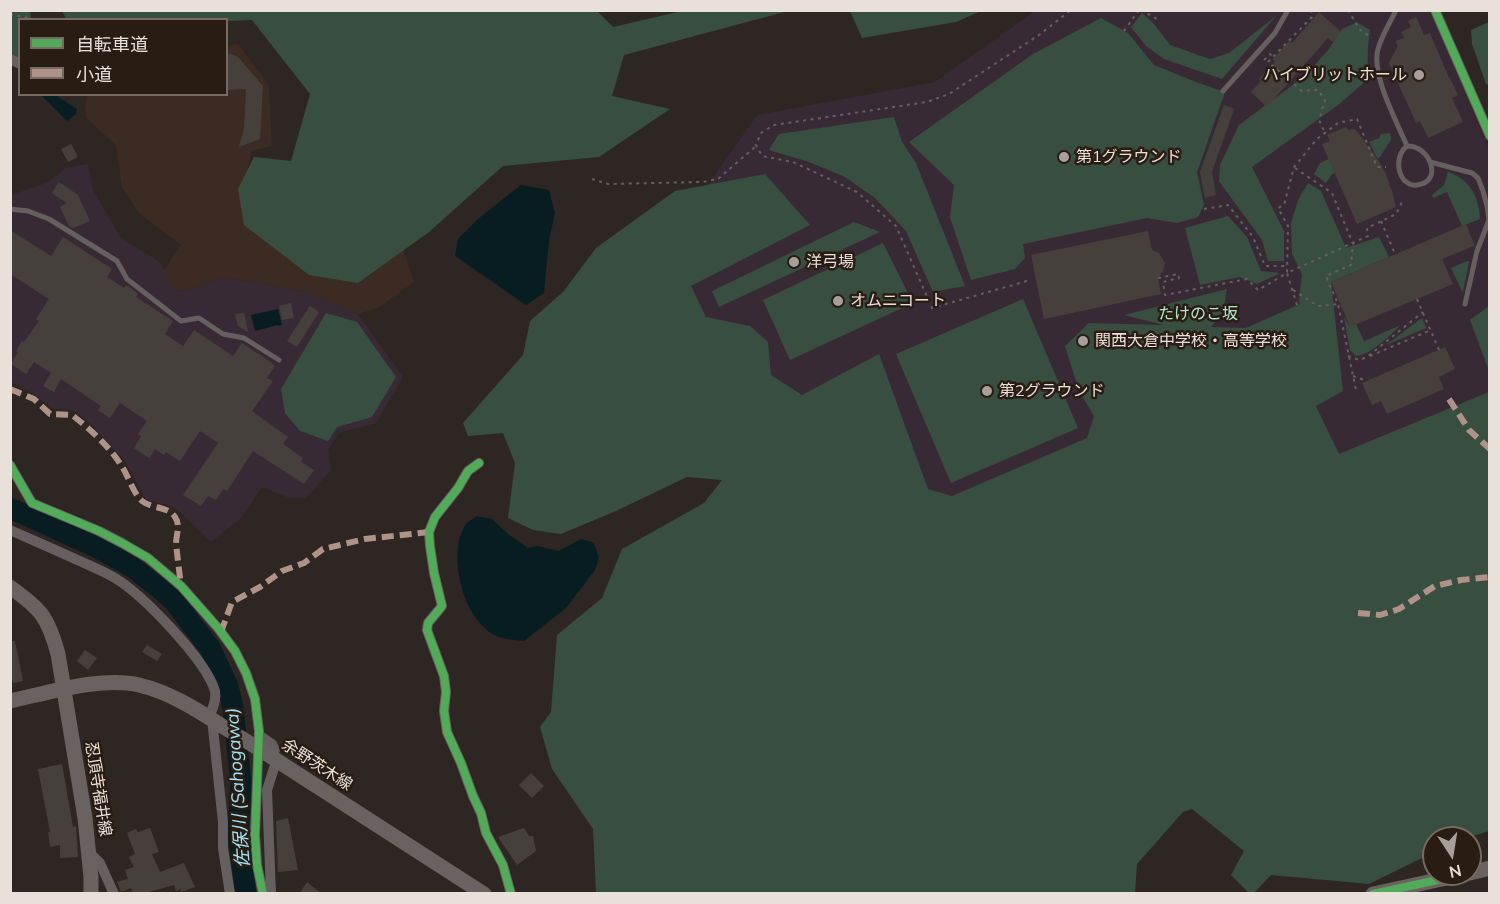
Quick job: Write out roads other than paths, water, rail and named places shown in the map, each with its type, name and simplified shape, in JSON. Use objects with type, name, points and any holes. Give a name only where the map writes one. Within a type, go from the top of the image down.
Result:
[{"type":"main road","points":[[10,587],[33,604],[48,623],[58,654],[64,689]]},
{"type":"main road","name":"余野茨木線","points":[[10,701],[64,689],[114,682],[159,691],[264,745],[484,894]]},
{"type":"main road","name":"忍頂寺福井線","points":[[64,689],[85,818],[92,877],[91,894]]},
{"type":"main road","points":[[1373,894],[1422,883]]},
{"type":"street","points":[[1435,10],[1490,136]]},
{"type":"street","points":[[479,464],[468,471],[435,517],[429,532],[434,573],[442,606],[428,623],[427,630],[444,676],[446,692],[444,711],[447,732],[481,813],[486,832],[503,865],[511,894]]},
{"type":"street","points":[[10,465],[32,503],[99,531],[148,558],[181,586],[235,651],[255,699],[264,745],[255,835],[257,865],[263,894]]},
{"type":"street","points":[[10,530],[114,577],[133,590],[153,609],[207,674],[215,692],[223,848],[230,894]]},
{"type":"street","points":[[271,894],[267,790],[274,768]]},
{"type":"street","points":[[89,852],[100,863],[114,894]]},
{"type":"lane","points":[[1223,91],[1275,33],[1288,10]]},
{"type":"lane","points":[[1396,10],[1377,50],[1377,60],[1380,82],[1407,146]]},
{"type":"lane","points":[[1407,146],[1423,151],[1430,162],[1432,171],[1429,180],[1419,185],[1408,183],[1401,174],[1400,154],[1407,146]]},
{"type":"lane","points":[[1430,162],[1473,172],[1483,191],[1489,220],[1477,251],[1465,304]]},
{"type":"lane","points":[[10,209],[28,211],[49,219],[117,261],[127,279],[181,321],[199,318],[223,334],[244,338],[279,360]]},
{"type":"water","points":[[42,96],[57,96],[77,109],[76,114],[67,121]]},
{"type":"water","points":[[521,185],[549,190],[555,213],[549,240],[544,293],[526,305],[455,256],[458,239],[479,218]]},
{"type":"water","points":[[278,309],[282,325],[255,331],[251,315]]},
{"type":"water","points":[[477,516],[492,519],[528,548],[537,546],[559,551],[581,539],[594,543],[599,558],[595,570],[566,608],[524,641],[510,640],[492,634],[474,616],[468,605],[460,582],[458,545],[466,524]]},
{"type":"waterway","name":"佐保川 (Sahogawa)","points":[[10,508],[98,548],[132,567],[174,601],[210,648],[228,686],[233,708],[241,783],[238,835],[246,894]]},
{"type":"place","name":"ハイブリットホール","points":[[1419,75]]},
{"type":"place","name":"第1グラウンド","points":[[1064,157]]},
{"type":"place","name":"洋弓場","points":[[794,262]]},
{"type":"place","name":"オムニコート","points":[[838,301]]},
{"type":"place","name":"関西大倉中学校・高等学校","points":[[1083,341]]},
{"type":"place","name":"第2グラウンド","points":[[987,391]]},
{"type":"park label","name":"たけのこ坂","points":[[1198,314]]}]
